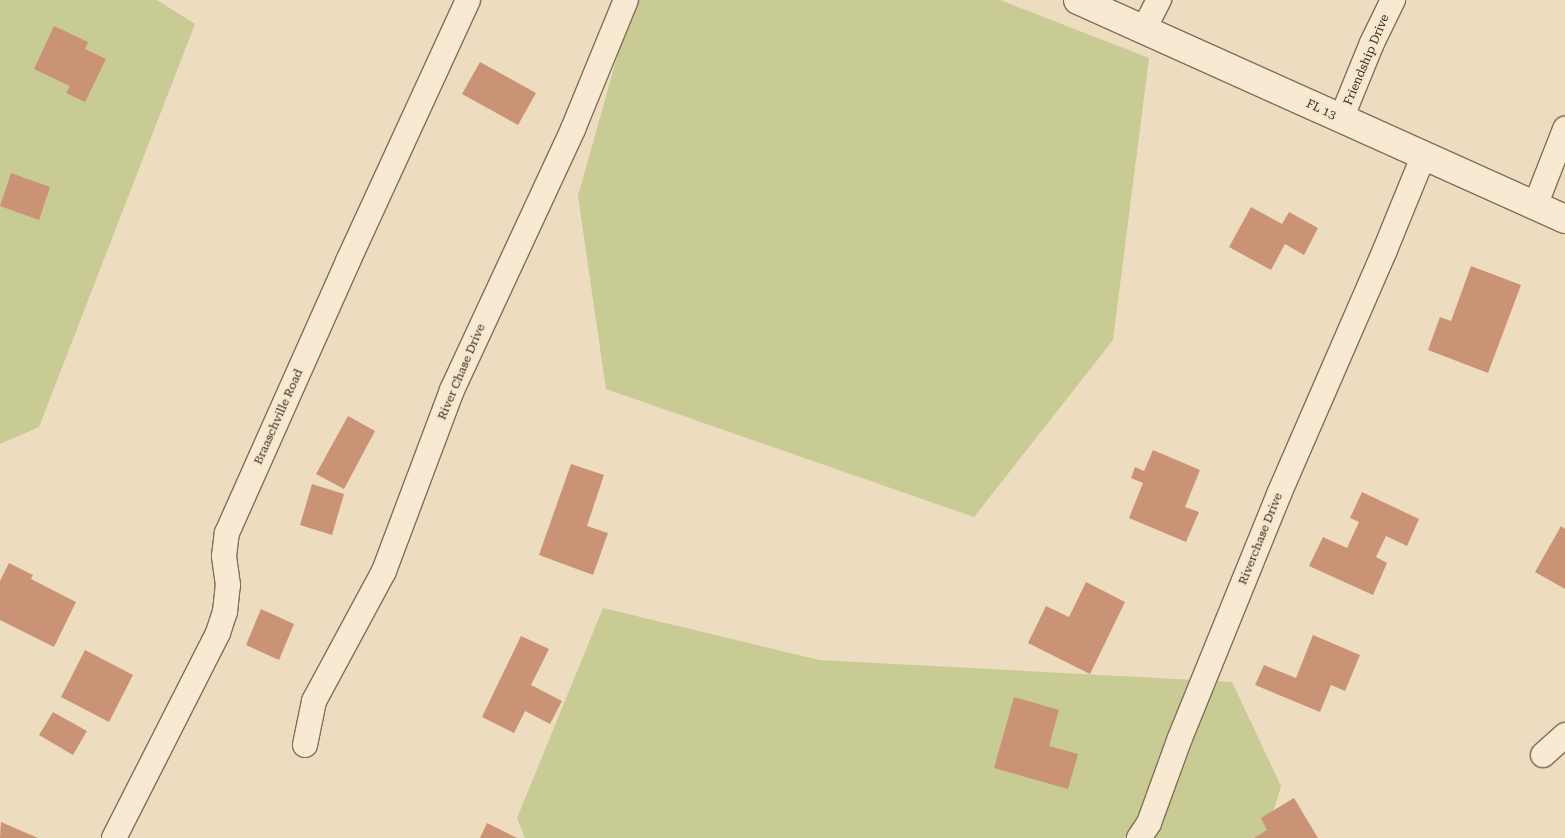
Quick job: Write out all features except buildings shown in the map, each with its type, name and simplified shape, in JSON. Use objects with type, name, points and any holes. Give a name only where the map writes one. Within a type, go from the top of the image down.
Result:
[{"type":"main road","name":"FL 13","points":[[1078,0],[1341,120],[1565,219]]},
{"type":"street","name":"Braaschville Road","points":[[114,838],[218,632],[225,612],[228,586],[224,556],[227,533],[348,261],[468,0]]},
{"type":"street","name":"River Chase Drive","points":[[305,745],[314,702],[384,571],[452,390],[573,128],[626,0]]},
{"type":"street","points":[[1144,29],[1159,0]]},
{"type":"street","name":"Friendship Drive","points":[[1341,120],[1372,43],[1392,0]]},
{"type":"street","points":[[1535,206],[1565,129]]},
{"type":"street","name":"Riverchase Drive","points":[[1139,838],[1149,823],[1180,738],[1279,494],[1389,242],[1423,156]]},
{"type":"street","points":[[1543,755],[1565,735]]},
{"type":"green space","points":[[0,0],[157,0],[195,24],[39,427],[0,444]]},
{"type":"green space","points":[[633,0],[1000,0],[1149,58],[1113,340],[974,517],[606,389],[578,196]]},
{"type":"green space","points":[[603,608],[819,660],[1232,682],[1281,786],[1265,838],[525,838],[517,818]]}]
